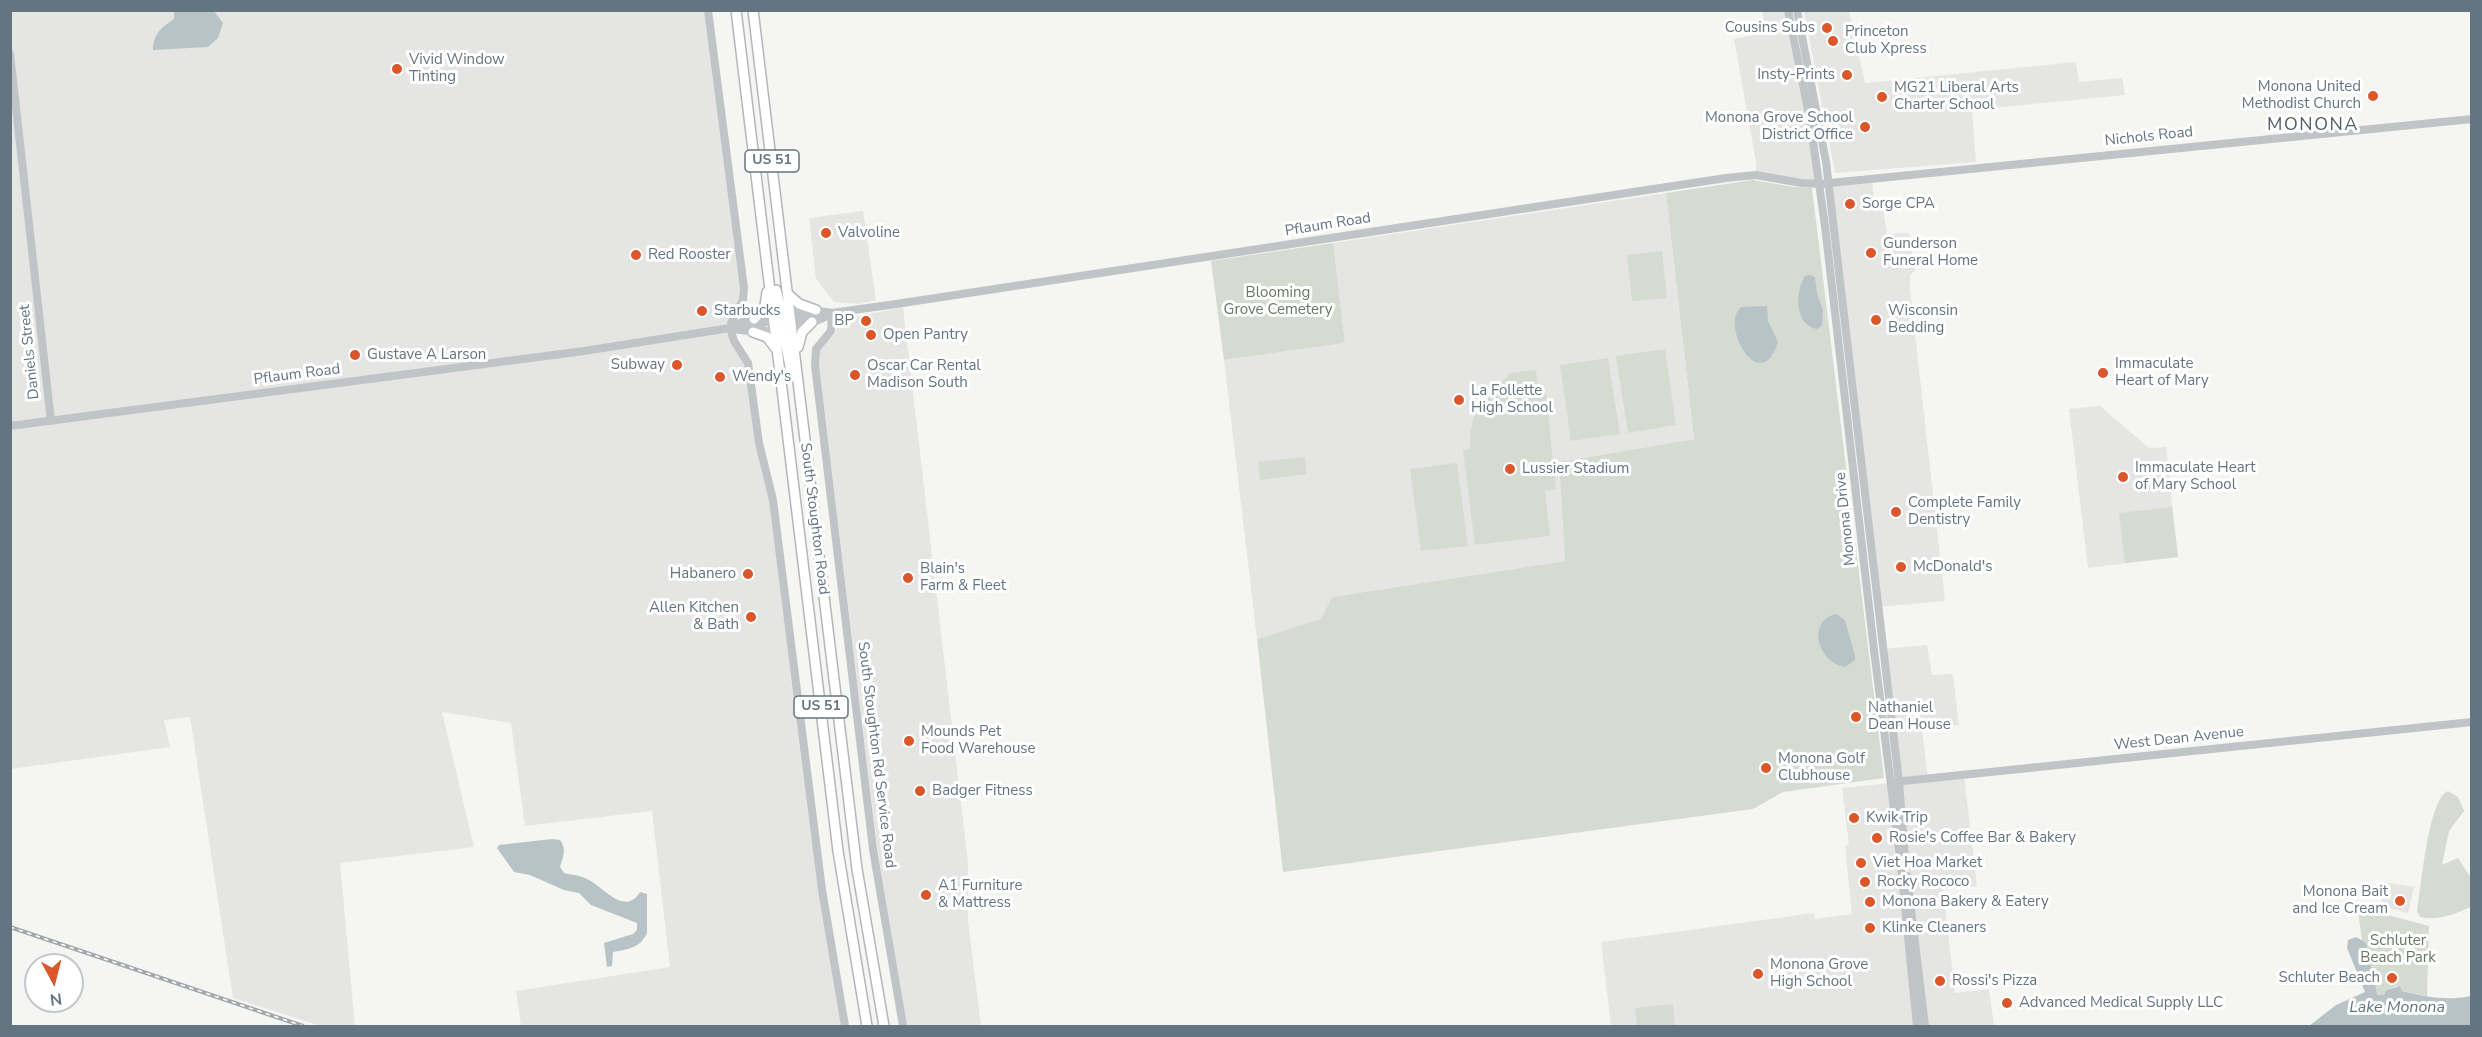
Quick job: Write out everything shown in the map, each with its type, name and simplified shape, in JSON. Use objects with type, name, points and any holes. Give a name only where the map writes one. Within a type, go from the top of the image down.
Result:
[{"type":"main road","name":"South Stoughton Road","points":[[736,10],[770,284],[795,358],[857,869],[884,1026]]},
{"type":"main road","name":"South Stoughton Road","points":[[753,10],[788,294],[777,351],[838,851],[867,1026]]},
{"type":"main road","points":[[763,232],[802,423]]},
{"type":"main road","points":[[754,319],[765,306],[770,284]]},
{"type":"main road","points":[[788,294],[799,304],[816,310]]},
{"type":"main road","points":[[795,358],[801,332],[812,322]]},
{"type":"main road","points":[[753,332],[767,337],[777,351]]},
{"type":"street","name":"Monona Drive","points":[[1788,10],[1824,183]]},
{"type":"street","name":"Monona Drive","points":[[1797,10],[1824,183],[1868,529],[1917,1026]]},
{"type":"street","points":[[708,13],[744,288],[742,303],[730,328],[733,339],[748,363],[759,442],[771,490],[822,890],[845,1026]]},
{"type":"street","name":"Daniels Street","points":[[10,54],[51,421]]},
{"type":"street","name":"Nichols Road","points":[[1824,183],[2472,118]]},
{"type":"street","name":"Pflaum Road","points":[[730,328],[754,319],[812,322],[832,313],[1726,178],[1756,175],[1801,183],[1824,183]]},
{"type":"street","name":"Pflaum Road","points":[[10,426],[584,351],[730,328],[753,332],[816,310],[832,313]]},
{"type":"street","points":[[730,328],[750,327],[816,313],[832,313]]},
{"type":"street","name":"South Stoughton Rd Service Road","points":[[832,313],[831,331],[816,349],[815,365],[873,849],[903,1026]]},
{"type":"street","name":"West Dean Avenue","points":[[1894,782],[2472,722]]},
{"type":"street","name":"Monona Drive","points":[[1894,782],[1925,1026]]},
{"type":"shaded area","points":[[10,11],[708,11],[744,288],[731,323],[742,350],[768,476],[845,1026],[521,1026],[516,991],[670,967],[652,811],[525,826],[511,723],[442,712],[474,847],[340,863],[355,1026],[321,1026],[233,998],[190,717],[164,720],[170,747],[11,769]]},
{"type":"shaded area","points":[[1762,11],[1788,11],[1820,184],[1756,175],[1756,162],[1734,39],[1765,33]]},
{"type":"shaded area","points":[[1804,11],[1849,11],[1865,83],[2076,62],[2079,82],[2122,78],[2125,95],[1972,110],[1976,162],[1835,173]]},
{"type":"shaded area","points":[[1872,178],[1874,202],[1882,201],[1887,234],[1909,233],[1915,271],[1910,275],[1910,289],[1945,601],[1878,607],[1829,182]]},
{"type":"shaded area","name":"La Follette High School","points":[[1666,193],[1694,439],[1559,462],[1565,561],[1332,597],[1322,619],[1257,639],[1224,360],[1345,343],[1333,243]]},
{"type":"shaded area","points":[[863,211],[876,300],[859,304],[834,302],[816,279],[809,218]]},
{"type":"shaded area","points":[[903,307],[968,863],[968,921],[981,1026],[906,1026],[877,845],[818,356],[820,348],[835,334],[840,320]]},
{"type":"shaded area","name":"Immaculate Heart of Mary School","points":[[2100,406],[2149,448],[2166,447],[2178,557],[2088,568],[2069,409]]},
{"type":"shaded area","points":[[1927,645],[1932,675],[1953,674],[1959,725],[1922,729],[1928,779],[1964,775],[1977,886],[1943,889],[1955,993],[1989,989],[1994,1026],[1925,1026],[1883,649]]},
{"type":"shaded area","name":"Monona Grove High School","points":[[1890,783],[1917,1026],[1611,1026],[1601,942],[1814,913],[1815,919],[1852,914],[1845,846],[1849,845],[1842,788]]},
{"type":"shaded area","points":[[2384,882],[2414,887],[2408,913],[2381,906]]},
{"type":"green space","points":[[1753,180],[1812,188],[1884,778],[1783,792],[1753,809],[1283,872],[1257,639],[1321,619],[1332,597],[1565,561],[1559,462],[1694,439],[1666,193]]},
{"type":"green space","name":"Blooming Grove Cemetery","points":[[1333,243],[1345,343],[1224,360],[1211,261]]},
{"type":"green space","points":[[1662,251],[1667,298],[1632,301],[1627,255]]},
{"type":"green space","points":[[1665,349],[1676,425],[1628,433],[1616,356]]},
{"type":"green space","points":[[1608,358],[1620,434],[1571,441],[1560,365]]},
{"type":"green space","name":"Lussier Stadium","points":[[1536,370],[1539,394],[1546,394],[1556,489],[1545,491],[1550,536],[1475,545],[1463,450],[1470,449],[1472,423],[1480,406],[1510,373]]},
{"type":"green space","points":[[1305,457],[1307,474],[1260,480],[1258,462]]},
{"type":"green space","points":[[1457,463],[1468,546],[1421,551],[1410,469]]},
{"type":"green space","points":[[2172,507],[2178,557],[2125,563],[2119,513]]},
{"type":"green space","points":[[2448,791],[2458,797],[2464,811],[2449,831],[2442,865],[2458,858],[2471,878],[2471,907],[2440,917],[2420,917],[2417,911],[2430,827],[2441,798]]},
{"type":"green space","name":"Schluter Beach Park","points":[[2358,911],[2384,914],[2429,926],[2427,996],[2402,991],[2397,986],[2386,990],[2384,995],[2376,996],[2367,946],[2362,940]]},
{"type":"green space","points":[[1673,1004],[1675,1026],[1637,1026],[1635,1008]]},
{"type":"water","points":[[174,11],[214,11],[223,23],[218,38],[208,47],[153,50],[156,35],[174,19]]},
{"type":"water","points":[[1805,276],[1815,277],[1817,293],[1823,310],[1822,326],[1817,329],[1809,326],[1800,315],[1799,290]]},
{"type":"water","points":[[1767,306],[1768,321],[1778,342],[1770,358],[1761,363],[1752,360],[1744,352],[1735,327],[1736,315],[1742,307]]},
{"type":"water","points":[[1836,614],[1845,620],[1855,656],[1855,660],[1845,667],[1828,658],[1819,642],[1821,625],[1827,618]]},
{"type":"water","points":[[560,840],[563,847],[564,853],[560,867],[564,873],[587,879],[621,901],[628,902],[640,892],[647,894],[647,933],[637,945],[613,952],[612,966],[607,967],[604,943],[633,934],[637,930],[637,923],[591,905],[579,893],[564,890],[530,875],[514,872],[497,848],[499,845]]},
{"type":"water","name":"Lake Monona","points":[[2356,937],[2365,942],[2367,946],[2377,995],[2384,995],[2386,990],[2400,986],[2402,991],[2428,997],[2471,996],[2471,1026],[2309,1026],[2336,1005],[2365,992],[2347,948],[2348,940]]},
{"type":"railway","points":[[10,927],[303,1026]]},
{"type":"place","name":"Cousins Subs","points":[[1827,28]]},
{"type":"place","name":"Princeton Club Xpress","points":[[1833,41]]},
{"type":"place","name":"Vivid Window Tinting","points":[[397,69]]},
{"type":"place","name":"Insty-Prints","points":[[1847,75]]},
{"type":"place","name":"Monona United Methodist Church","points":[[2373,96]]},
{"type":"place","name":"MG21 Liberal Arts Charter School","points":[[1882,97]]},
{"type":"place","name":"Monona Grove School District Office","points":[[1865,127]]},
{"type":"place","name":"Sorge CPA","points":[[1850,204]]},
{"type":"place","name":"Valvoline","points":[[826,233]]},
{"type":"place","name":"Gunderson Funeral Home","points":[[1871,253]]},
{"type":"place","name":"Red Rooster","points":[[636,255]]},
{"type":"place","name":"Starbucks","points":[[702,311]]},
{"type":"place","name":"Wisconsin Bedding","points":[[1876,320]]},
{"type":"place","name":"BP","points":[[866,321]]},
{"type":"place","name":"Open Pantry","points":[[871,335]]},
{"type":"place","name":"Gustave A Larson","points":[[355,355]]},
{"type":"place","name":"Subway","points":[[677,365]]},
{"type":"place","name":"Immaculate Heart of Mary","points":[[2103,373]]},
{"type":"place","name":"Oscar Car Rental Madison South","points":[[855,375]]},
{"type":"place","name":"Wendy's","points":[[720,377]]},
{"type":"place","name":"La Follette High School","points":[[1459,400]]},
{"type":"place","name":"Lussier Stadium","points":[[1510,469]]},
{"type":"place","name":"Immaculate Heart of Mary School","points":[[2123,477]]},
{"type":"place","name":"Complete Family Dentistry","points":[[1896,512]]},
{"type":"place","name":"McDonald's","points":[[1901,567]]},
{"type":"place","name":"Habanero","points":[[748,574]]},
{"type":"place","name":"Blain's Farm & Fleet","points":[[908,578]]},
{"type":"place","name":"Allen Kitchen & Bath","points":[[751,617]]},
{"type":"place","name":"Nathaniel Dean House","points":[[1856,717]]},
{"type":"place","name":"Mounds Pet Food Warehouse","points":[[909,741]]},
{"type":"place","name":"Monona Golf Clubhouse","points":[[1766,768]]},
{"type":"place","name":"Badger Fitness","points":[[920,791]]},
{"type":"place","name":"Kwik Trip","points":[[1854,818]]},
{"type":"place","name":"Rosie's Coffee Bar & Bakery","points":[[1877,838]]},
{"type":"place","name":"Viet Hoa Market","points":[[1861,863]]},
{"type":"place","name":"Rocky Rococo","points":[[1865,882]]},
{"type":"place","name":"A1 Furniture & Mattress","points":[[926,895]]},
{"type":"place","name":"Monona Bait and Ice Cream","points":[[2400,901]]},
{"type":"place","name":"Monona Bakery & Eatery","points":[[1870,902]]},
{"type":"place","name":"Klinke Cleaners","points":[[1870,928]]},
{"type":"place","name":"Monona Grove High School","points":[[1758,974]]},
{"type":"place","name":"Schluter Beach","points":[[2392,978]]},
{"type":"place","name":"Rossi's Pizza","points":[[1940,981]]},
{"type":"place","name":"Advanced Medical Supply LLC","points":[[2007,1003]]},
{"type":"district","name":"MONONA","points":[[2313,126]]}]
